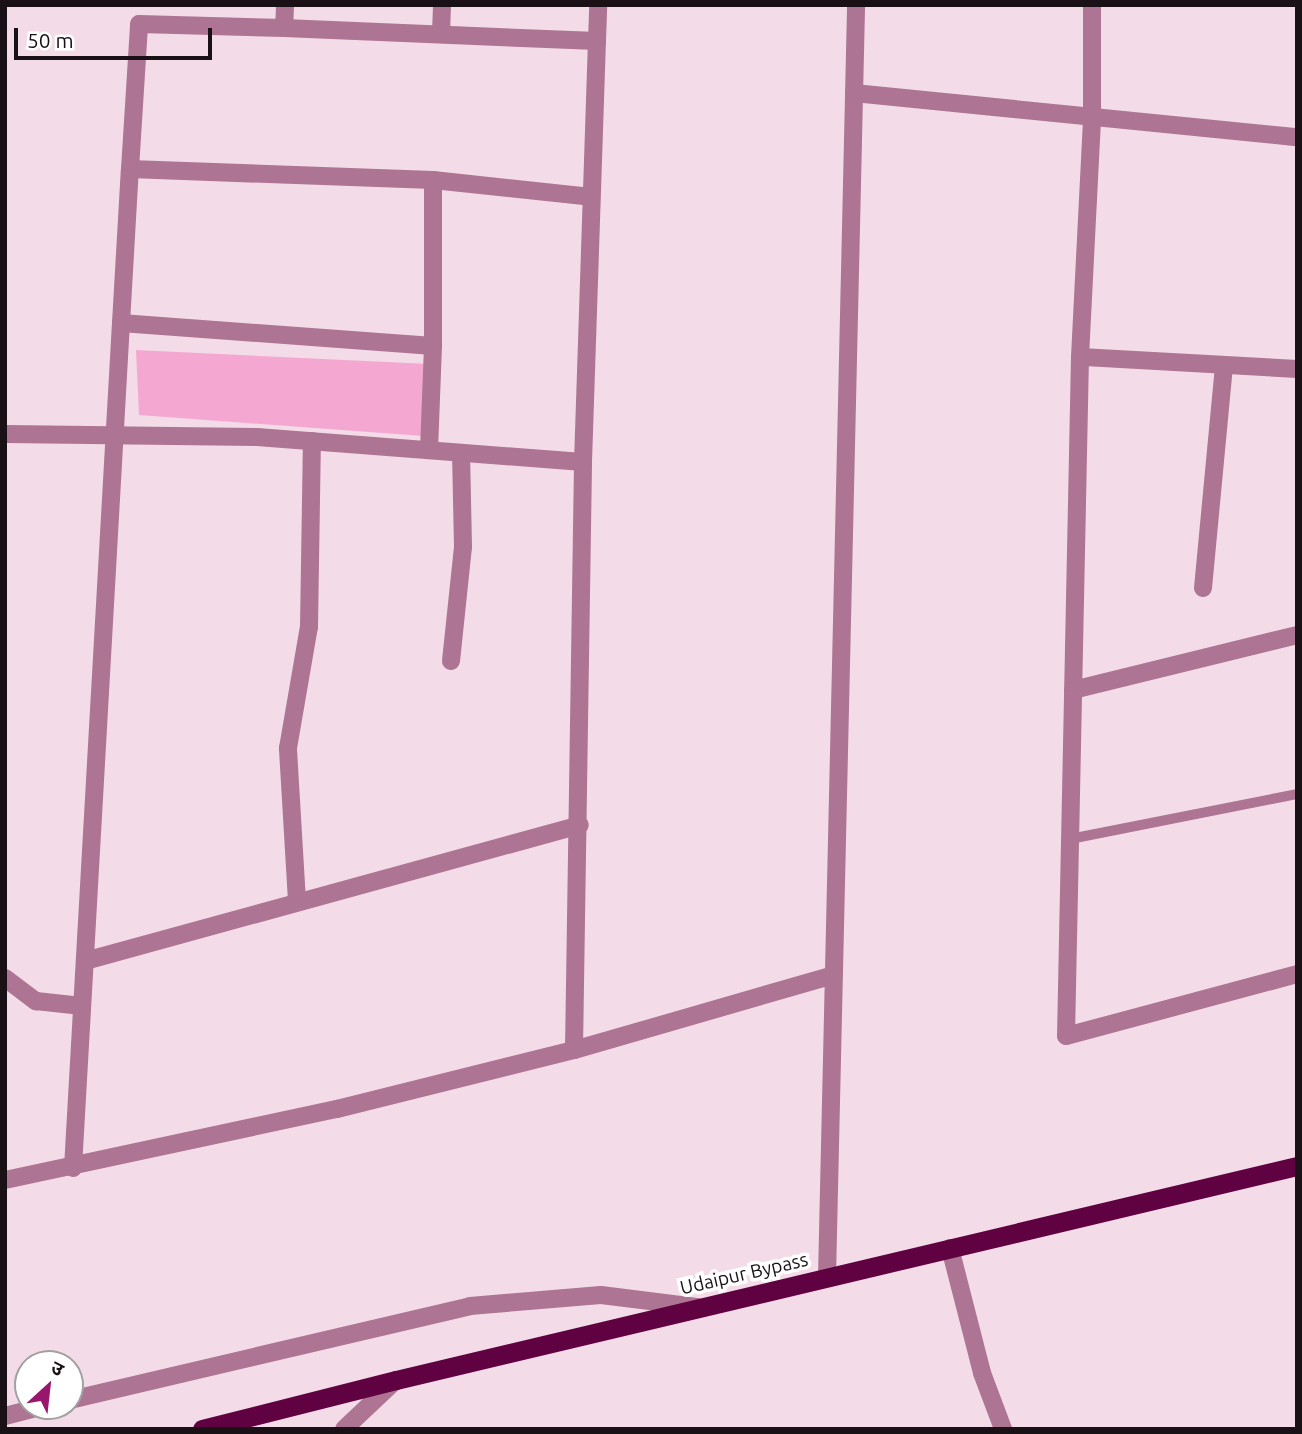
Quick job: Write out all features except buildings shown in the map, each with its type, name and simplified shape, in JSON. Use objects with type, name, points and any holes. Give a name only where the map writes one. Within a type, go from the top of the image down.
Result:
[{"type":"highway","name":"Udaipur Bypass","points":[[202,1429],[396,1380],[1297,1166]]},
{"type":"street","points":[[284,28],[285,5]]},
{"type":"street","points":[[441,34],[442,5]]},
{"type":"street","points":[[574,1050],[580,825],[583,462],[598,5]]},
{"type":"street","points":[[827,1278],[856,5]]},
{"type":"street","points":[[1092,5],[1091,117],[1080,357],[1066,1035],[1297,974]]},
{"type":"street","points":[[73,1168],[139,24],[597,41]]},
{"type":"street","points":[[854,93],[1297,137]]},
{"type":"street","points":[[130,169],[433,180],[591,197]]},
{"type":"street","points":[[429,450],[433,345],[433,180]]},
{"type":"street","points":[[121,323],[433,345]]},
{"type":"street","points":[[1080,357],[1297,369]]},
{"type":"street","points":[[1203,588],[1224,365]]},
{"type":"street","points":[[5,434],[257,436],[583,462]]},
{"type":"street","points":[[297,901],[288,748],[309,627],[313,441]]},
{"type":"street","points":[[451,661],[463,547],[461,453]]},
{"type":"street","points":[[1073,690],[1297,635]]},
{"type":"street","points":[[85,961],[580,825]]},
{"type":"street","points":[[5,1180],[73,1168],[337,1109],[574,1050],[833,975]]},
{"type":"street","points":[[5,978],[36,1001],[82,1006]]},
{"type":"street","points":[[950,1248],[982,1373],[1003,1429]]},
{"type":"street","points":[[84,1396],[470,1306],[601,1295],[701,1307]]},
{"type":"street","points":[[344,1429],[396,1380]]},
{"type":"lane","points":[[1070,839],[1297,793]]},
{"type":"shaded area","points":[[136,350],[429,364],[423,436],[139,415]]}]
